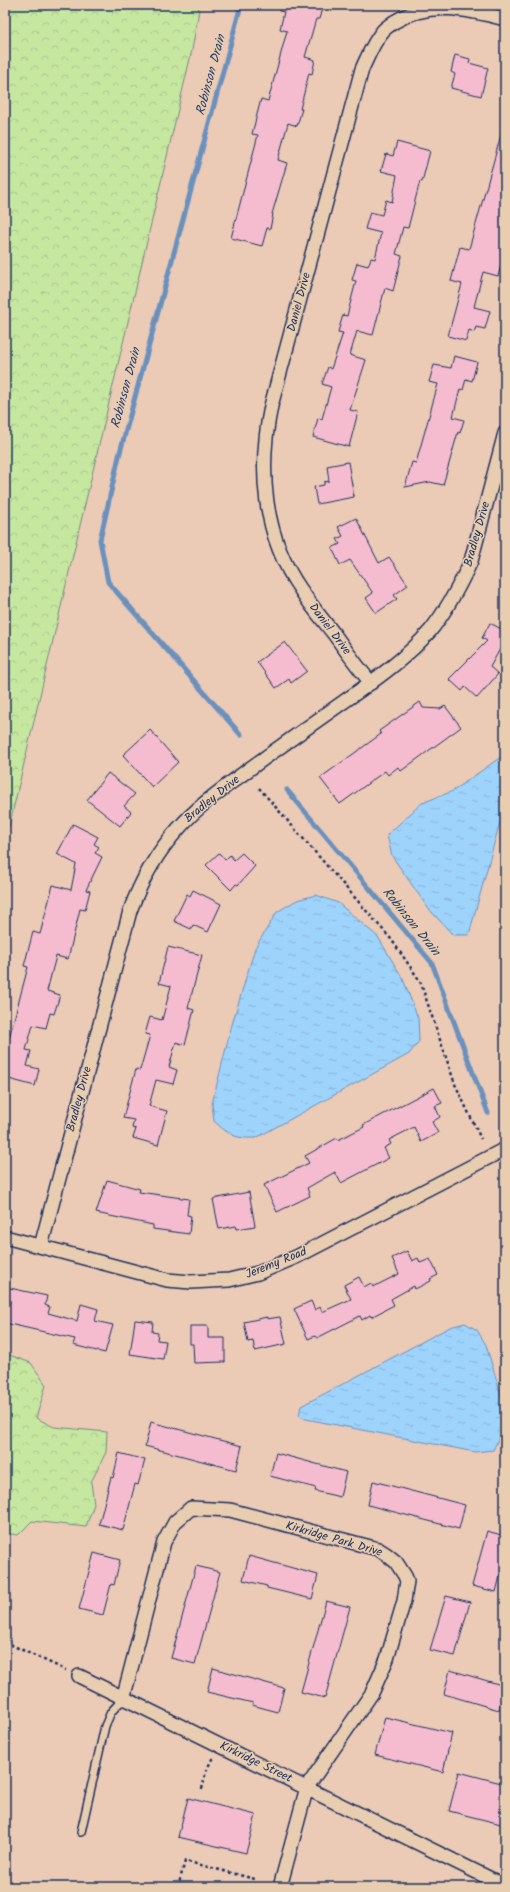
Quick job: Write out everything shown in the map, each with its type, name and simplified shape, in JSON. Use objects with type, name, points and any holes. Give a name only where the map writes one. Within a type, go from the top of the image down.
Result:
[{"type":"street","name":"Daniel Drive","points":[[371,683],[300,590],[279,547],[266,498],[264,467],[267,425],[362,69],[372,48],[383,30],[413,10],[445,6],[465,9],[505,19]]},
{"type":"street","name":"Bradley Drive","points":[[41,1246],[130,911],[139,887],[148,870],[177,829],[194,811],[371,683],[407,655],[429,631],[443,613],[463,580],[471,561],[505,434]]},
{"type":"street","name":"Jeremy Road","points":[[5,1237],[166,1280],[191,1282],[229,1280],[258,1273],[296,1257],[505,1149]]},
{"type":"street","name":"Kirkridge Park Drive","points":[[123,1698],[164,1542],[175,1522],[191,1508],[230,1510],[378,1549],[396,1562],[406,1576],[407,1581],[404,1600],[387,1659],[372,1693],[307,1788],[280,1887]]},
{"type":"street","name":"Kirkridge Street","points":[[79,1676],[505,1886]]},
{"type":"lane","points":[[81,1832],[105,1726],[111,1712],[123,1698]]},
{"type":"path","points":[[259,788],[391,939],[420,981],[455,1084],[481,1139]]},
{"type":"path","points":[[5,1642],[79,1676]]},
{"type":"path","points":[[202,1789],[206,1771],[213,1756]]},
{"type":"path","points":[[178,1887],[185,1861],[255,1879]]},
{"type":"green space","points":[[5,5],[197,5],[199,10],[192,50],[9,827],[5,828]]},
{"type":"green space","points":[[5,1351],[9,1355],[31,1363],[46,1385],[36,1418],[54,1427],[107,1432],[106,1452],[91,1482],[94,1504],[86,1527],[32,1521],[18,1535],[5,1533]]},
{"type":"water","points":[[505,754],[505,804],[469,935],[453,935],[428,908],[392,856],[387,835],[422,803],[453,791]]},
{"type":"water","points":[[316,895],[338,903],[378,937],[403,979],[418,1018],[419,1041],[409,1054],[256,1138],[237,1137],[228,1133],[214,1121],[212,1104],[231,1028],[255,948],[277,912],[297,900]]},
{"type":"water","points":[[465,1323],[477,1330],[486,1345],[505,1408],[503,1430],[493,1450],[475,1452],[306,1419],[299,1415],[301,1406],[450,1327]]},
{"type":"building","points":[[280,5],[323,5],[319,19],[316,19],[305,57],[315,60],[312,74],[309,73],[297,126],[288,123],[278,160],[287,163],[272,214],[270,229],[267,228],[262,246],[231,238],[258,135],[252,134],[261,99],[268,101],[287,31],[280,29],[284,12],[279,11]]},
{"type":"building","points":[[455,55],[470,59],[469,63],[488,68],[481,96],[451,88],[455,74],[451,72]]},
{"type":"building","points":[[501,135],[505,135],[505,251],[498,276],[483,272],[474,307],[490,311],[485,329],[476,327],[474,332],[469,330],[466,341],[448,336],[462,284],[451,281],[460,247],[469,249]]},
{"type":"building","points":[[397,142],[430,151],[422,182],[420,181],[408,228],[403,227],[396,254],[402,256],[393,291],[385,288],[373,335],[357,331],[350,355],[366,360],[350,410],[358,412],[349,447],[313,437],[318,418],[322,419],[331,387],[322,384],[328,367],[331,369],[343,333],[338,332],[343,315],[347,316],[356,281],[352,280],[357,263],[368,266],[371,258],[375,259],[381,233],[365,229],[370,212],[382,215],[386,200],[392,202],[397,175],[381,171],[386,154],[393,156]]},
{"type":"building","points":[[454,356],[477,362],[472,381],[466,379],[463,390],[460,389],[453,417],[464,420],[460,433],[458,432],[443,485],[430,482],[405,487],[412,462],[416,463],[438,384],[429,382],[434,365],[451,368]]},
{"type":"building","points":[[348,462],[354,497],[317,504],[314,487],[324,485],[324,482],[329,481],[327,466]]},
{"type":"building","points":[[356,518],[379,563],[389,557],[408,585],[394,595],[397,599],[376,613],[366,598],[373,593],[350,560],[340,565],[332,548],[340,544],[337,539],[343,536],[338,527]]},
{"type":"building","points":[[490,623],[505,631],[505,640],[490,667],[498,674],[477,698],[465,687],[462,691],[449,679],[487,641],[482,638]]},
{"type":"building","points":[[285,642],[307,671],[291,683],[289,679],[276,688],[257,662]]},
{"type":"building","points":[[420,702],[423,708],[440,709],[445,706],[461,727],[401,771],[398,767],[388,775],[385,771],[340,804],[320,778],[381,734],[379,731]]},
{"type":"building","points":[[150,730],[178,762],[152,787],[123,755]]},
{"type":"building","points":[[108,773],[135,794],[124,806],[131,812],[120,826],[87,800]]},
{"type":"building","points":[[73,824],[98,837],[94,844],[99,847],[95,853],[102,857],[86,890],[90,891],[85,910],[80,909],[68,959],[56,956],[47,991],[60,995],[54,1014],[50,1013],[46,1028],[33,1025],[26,1050],[31,1051],[27,1066],[39,1069],[35,1086],[5,1078],[5,1041],[8,1042],[28,967],[24,966],[33,932],[40,934],[53,885],[71,890],[76,864],[57,854]]},
{"type":"building","points":[[219,853],[225,860],[230,855],[234,860],[242,853],[255,866],[238,885],[236,884],[231,890],[206,865]]},
{"type":"building","points":[[193,890],[221,904],[208,932],[193,925],[191,929],[174,921],[187,894],[190,896]]},
{"type":"building","points":[[168,947],[202,955],[188,1008],[194,1010],[185,1045],[176,1042],[169,1067],[177,1070],[173,1084],[156,1080],[149,1106],[167,1111],[158,1145],[133,1138],[136,1129],[132,1128],[134,1120],[123,1118],[136,1069],[140,1070],[150,1035],[145,1034],[150,1017],[162,1020],[171,986],[159,983]]},
{"type":"building","points":[[434,1088],[442,1103],[435,1106],[440,1117],[432,1122],[438,1133],[421,1142],[414,1127],[389,1140],[391,1144],[384,1148],[389,1158],[341,1183],[335,1172],[307,1188],[310,1196],[277,1212],[264,1185],[309,1163],[305,1156],[337,1138],[338,1140],[364,1127],[363,1125]]},
{"type":"building","points":[[107,1180],[140,1189],[139,1192],[189,1199],[187,1215],[191,1216],[189,1234],[153,1229],[153,1225],[96,1213]]},
{"type":"building","points":[[249,1192],[255,1226],[237,1229],[236,1226],[219,1229],[213,1199]]},
{"type":"building","points":[[407,1251],[412,1261],[418,1258],[420,1263],[430,1259],[438,1275],[430,1279],[431,1281],[415,1289],[414,1286],[391,1299],[394,1305],[371,1317],[370,1315],[362,1320],[360,1316],[317,1338],[315,1336],[308,1339],[294,1309],[311,1301],[315,1310],[320,1307],[322,1312],[351,1299],[344,1285],[359,1277],[364,1287],[371,1283],[373,1287],[399,1274],[392,1258]]},
{"type":"building","points":[[5,1287],[47,1296],[45,1305],[50,1307],[48,1313],[77,1321],[81,1304],[98,1309],[95,1321],[113,1325],[105,1353],[73,1345],[75,1339],[5,1323]]},
{"type":"building","points":[[267,1317],[267,1319],[280,1317],[286,1344],[255,1351],[253,1341],[248,1342],[244,1322]]},
{"type":"building","points":[[135,1320],[153,1322],[152,1332],[158,1333],[157,1340],[166,1341],[163,1359],[130,1354]]},
{"type":"building","points":[[190,1326],[208,1326],[208,1338],[225,1338],[225,1362],[194,1363],[193,1344],[190,1344]]},
{"type":"building","points":[[151,1422],[242,1446],[236,1470],[145,1446]]},
{"type":"building","points":[[119,1453],[145,1460],[138,1485],[135,1484],[123,1530],[99,1524]]},
{"type":"building","points":[[276,1453],[346,1472],[340,1497],[315,1491],[316,1488],[270,1476]]},
{"type":"building","points":[[373,1481],[465,1505],[459,1529],[368,1505]]},
{"type":"building","points":[[487,1531],[505,1536],[505,1569],[502,1568],[496,1592],[472,1586]]},
{"type":"building","points":[[94,1553],[120,1560],[114,1585],[111,1584],[103,1615],[79,1609]]},
{"type":"building","points":[[249,1556],[318,1575],[312,1599],[267,1588],[267,1586],[243,1580]]},
{"type":"building","points":[[196,1566],[220,1572],[195,1664],[171,1658]]},
{"type":"building","points":[[446,1596],[470,1602],[455,1656],[430,1650]]},
{"type":"building","points":[[326,1601],[350,1607],[325,1698],[301,1692]]},
{"type":"building","points":[[213,1668],[284,1688],[278,1712],[252,1705],[253,1703],[207,1692]]},
{"type":"building","points":[[450,1670],[505,1686],[499,1710],[444,1694]]},
{"type":"building","points":[[385,1717],[452,1733],[443,1772],[375,1755]]},
{"type":"building","points":[[459,1772],[505,1784],[505,1825],[449,1811]]},
{"type":"building","points":[[188,1798],[256,1815],[246,1853],[178,1837]]},
{"type":"waterway","name":"Robinson Drain","points":[[241,5],[119,456],[100,540],[108,582],[241,735]]},
{"type":"waterway","name":"Robinson Drain","points":[[287,790],[432,963],[488,1113]]}]
